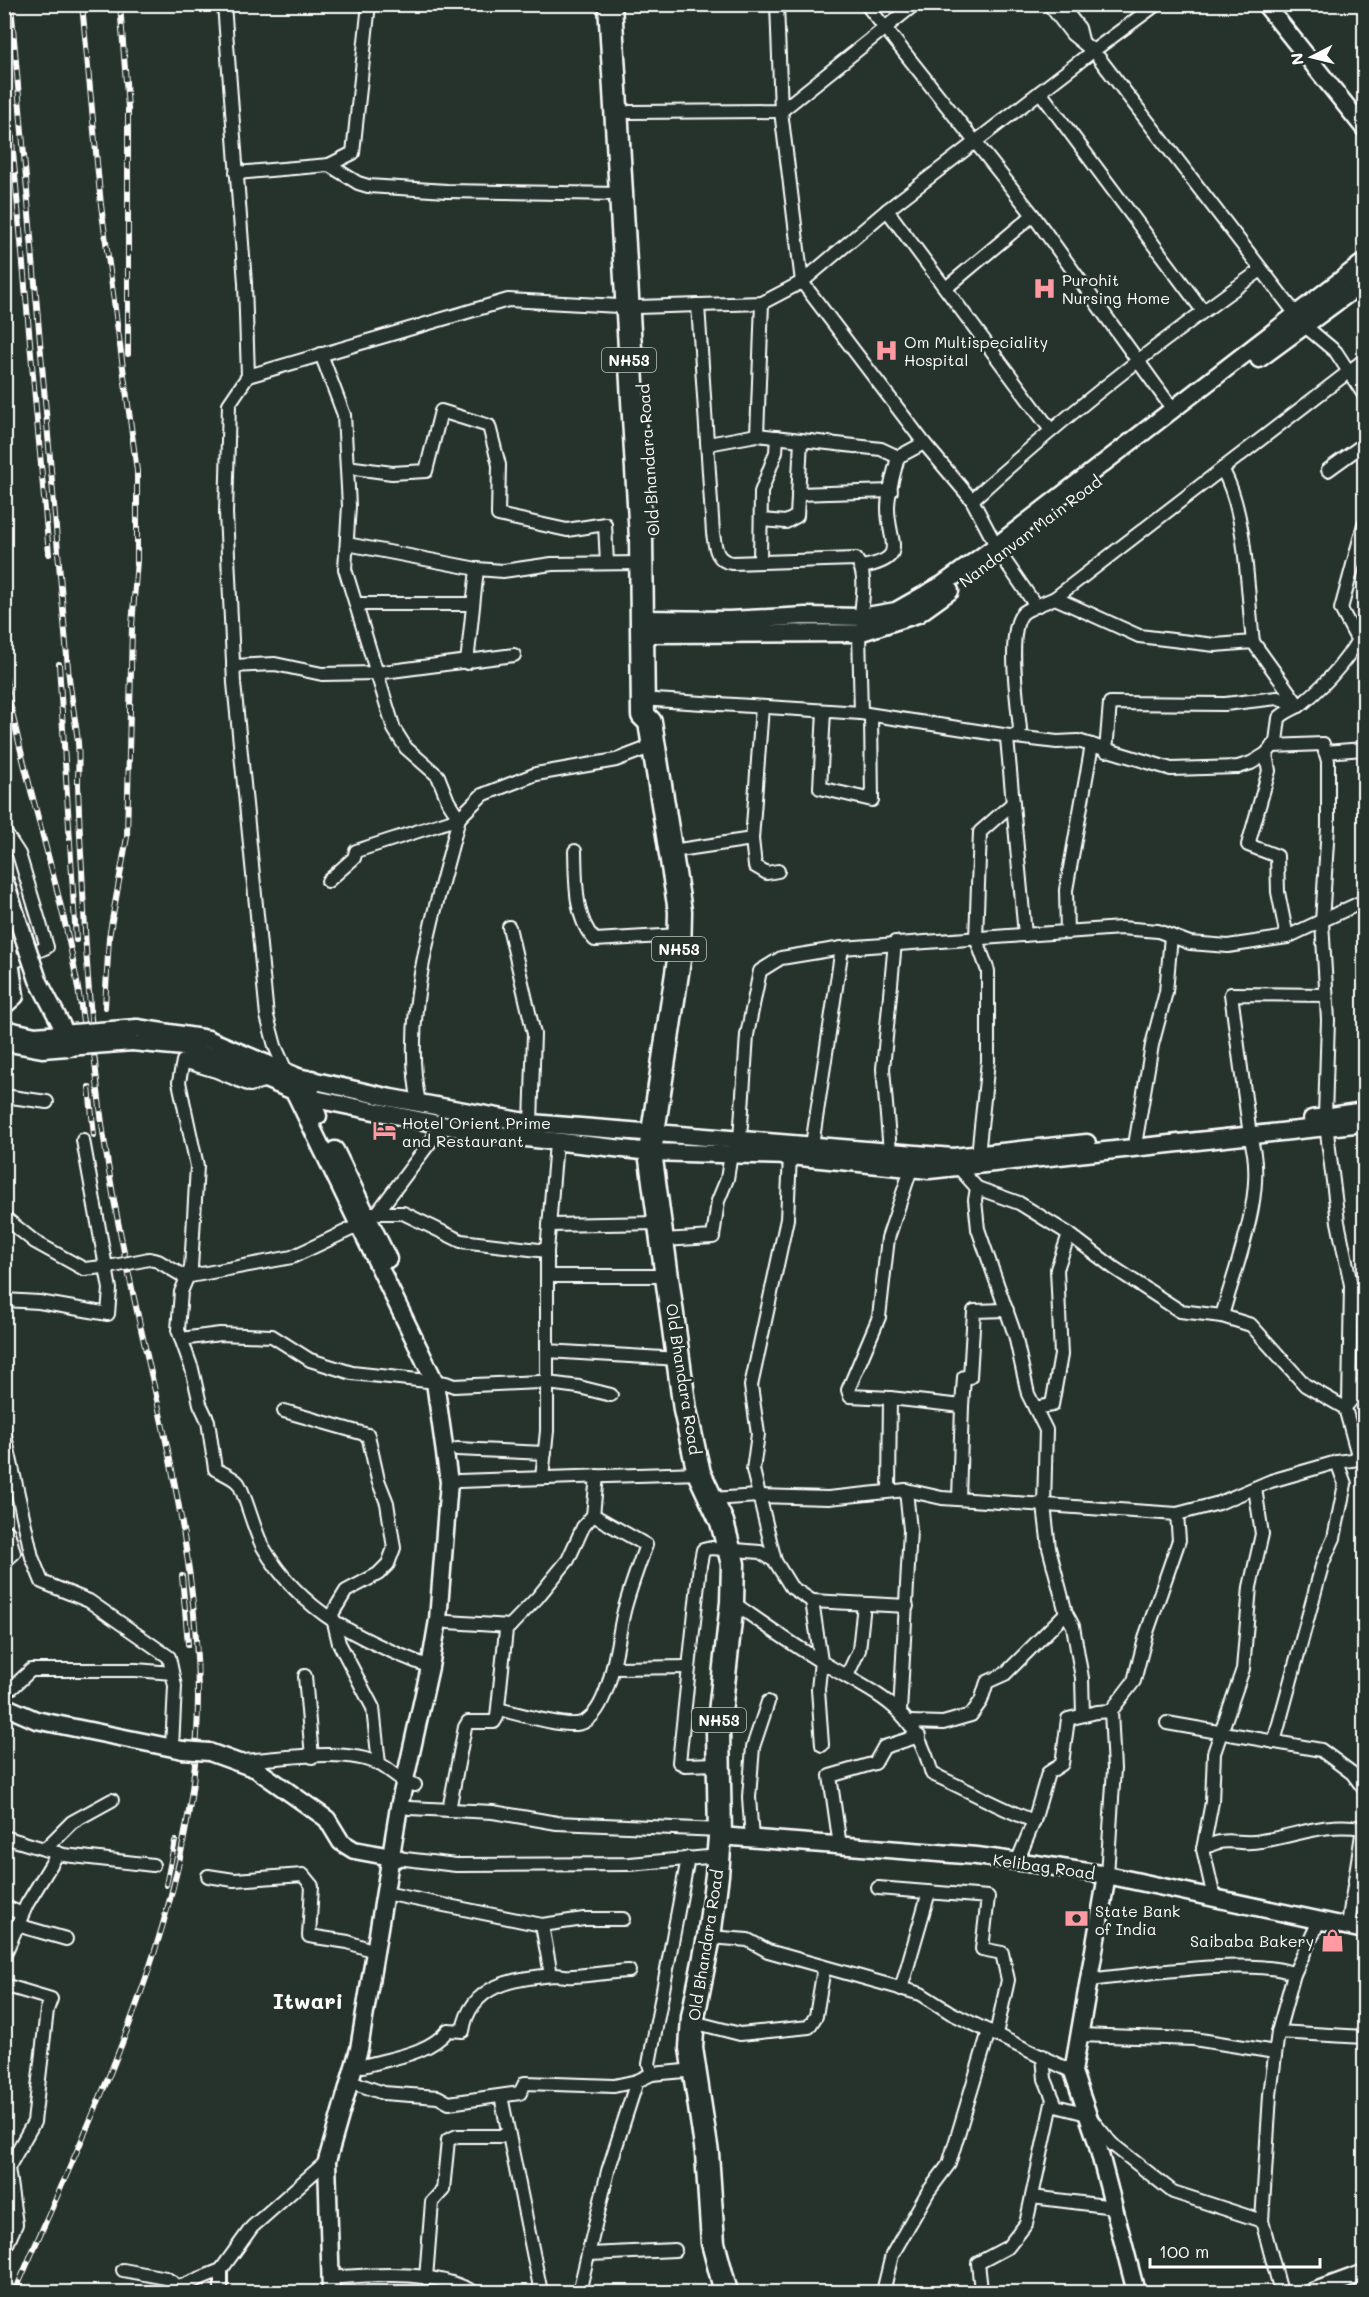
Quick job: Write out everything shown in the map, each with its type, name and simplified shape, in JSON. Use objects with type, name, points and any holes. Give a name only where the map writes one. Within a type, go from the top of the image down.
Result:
[{"type":"highway","name":"NH53","points":[[610,4],[621,82],[620,194],[632,307],[641,563],[649,627]]},
{"type":"highway","name":"Old Bhandara Road","points":[[625,4],[621,82],[630,112],[632,307],[655,560],[649,627],[649,700]]},
{"type":"highway","name":"NH53","points":[[649,700],[656,714],[650,722],[653,746]]},
{"type":"highway","name":"Old Bhandara Road","points":[[653,746],[680,911],[679,960],[651,1143],[685,1410],[699,1473],[712,1499],[733,1563],[732,1602],[721,1688],[718,1764],[719,1840],[709,1937],[693,2022],[691,2048],[707,2153],[713,2243],[726,2292]]},
{"type":"main road","points":[[1265,4],[1365,128]]},
{"type":"main road","points":[[649,627],[806,616],[860,625],[896,611],[999,551],[1174,411],[1301,320],[1365,262]]},
{"type":"main road","name":"Nandanvan Main Road","points":[[999,551],[1301,320],[1365,282]]},
{"type":"main road","points":[[4,879],[38,980],[67,1041]]},
{"type":"main road","points":[[4,920],[15,996],[4,1006]]},
{"type":"main road","points":[[4,1029],[67,1041]]},
{"type":"main road","points":[[4,1042],[42,1049],[67,1041],[137,1029],[192,1035],[261,1072],[300,1084],[443,1125],[556,1143],[651,1143],[740,1139],[890,1151],[956,1162],[978,1155],[1038,1146],[1250,1133]]},
{"type":"main road","points":[[261,1072],[300,1084],[651,1143],[731,1154],[790,1156],[911,1169],[956,1162],[1250,1133],[1326,1122],[1365,1110]]},
{"type":"main road","points":[[300,1084],[366,1218],[441,1383],[454,1481],[443,1621],[387,1894],[358,2067],[332,2162],[336,2285]]},
{"type":"main road","points":[[1326,1122],[1365,1123]]},
{"type":"main road","points":[[410,1784],[430,1667],[443,1621]]},
{"type":"main road","points":[[4,1706],[36,1720],[178,1749],[209,1752],[256,1769],[327,1818],[341,1842],[354,1850],[394,1858]]},
{"type":"main road","name":"Kelibag Road","points":[[719,1840],[753,1839],[1017,1862],[1107,1875],[1356,1928]]},
{"type":"main road","points":[[1107,1875],[1073,2072],[1088,2114],[1137,2292]]},
{"type":"main road","points":[[332,2162],[358,2085],[358,2067]]},
{"type":"main road","points":[[1312,2292],[1365,2273]]},
{"type":"street","points":[[224,4],[245,283],[248,376],[229,404],[226,428],[226,513],[233,666],[250,866],[267,1016],[275,1046],[300,1084]]},
{"type":"street","points":[[236,172],[329,165],[353,153],[369,4]]},
{"type":"street","points":[[777,4],[781,111],[802,282],[924,443],[972,500],[999,551],[1036,606]]},
{"type":"street","points":[[866,4],[1033,215],[1137,363],[1174,411]]},
{"type":"street","points":[[630,112],[781,111],[915,4]]},
{"type":"street","points":[[1049,4],[1072,34],[1096,54],[1261,270],[1301,320],[1336,352],[1365,395]]},
{"type":"street","points":[[1060,4],[1079,28],[1082,40]]},
{"type":"street","points":[[248,376],[508,300],[632,307],[762,303],[802,282],[887,210],[1040,92],[1096,54],[1157,4]]},
{"type":"street","points":[[1040,92],[1203,310]]},
{"type":"street","points":[[329,165],[358,183],[368,186],[447,191],[620,194]]},
{"type":"street","points":[[887,210],[1050,429]]},
{"type":"street","points":[[946,288],[1033,215]]},
{"type":"street","points":[[972,500],[1050,429],[1203,310],[1261,270]]},
{"type":"street","points":[[757,435],[762,303]]},
{"type":"street","points":[[698,305],[713,533],[719,557],[724,562],[732,563],[856,559],[862,567],[860,625],[872,800],[820,788],[824,711]]},
{"type":"street","points":[[321,354],[344,415],[349,506],[345,569],[394,729],[406,748],[438,776],[448,801],[459,818],[427,942],[418,1003],[413,1074],[419,1103]]},
{"type":"street","points":[[1025,935],[1013,803],[1012,737],[1020,729],[1014,647],[1022,613],[1055,598],[1365,360]]},
{"type":"street","points":[[347,467],[392,473],[426,471],[441,411],[489,426],[499,465],[498,514],[567,530],[605,525],[607,563]]},
{"type":"street","points":[[708,444],[757,435],[881,449],[898,457]]},
{"type":"street","points":[[760,562],[761,492],[776,452],[777,437]]},
{"type":"street","points":[[762,520],[792,521],[797,516],[801,440]]},
{"type":"street","points":[[898,457],[924,443]]},
{"type":"street","points":[[1328,470],[1365,444]]},
{"type":"street","points":[[862,567],[882,563],[890,558],[894,546],[888,517],[898,457]]},
{"type":"street","points":[[1222,469],[1231,484],[1238,516],[1253,642],[1299,706]]},
{"type":"street","points":[[798,494],[891,491]]},
{"type":"street","points":[[1358,641],[1341,609],[1365,524]]},
{"type":"street","points":[[347,544],[477,569],[503,571],[552,564],[641,563]]},
{"type":"street","points":[[467,663],[477,569]]},
{"type":"street","points":[[1055,598],[1139,636],[1215,645],[1253,642]]},
{"type":"street","points":[[356,604],[473,604]]},
{"type":"street","points":[[649,700],[866,714],[1012,737],[1057,742],[1078,741],[1171,769],[1238,767],[1251,763],[1269,750],[1276,742],[1279,718],[1299,706],[1342,662],[1365,629]]},
{"type":"street","points":[[233,666],[275,664],[322,674],[376,673],[467,663],[514,655]]},
{"type":"street","points":[[1106,751],[1110,703],[1225,704],[1277,698],[1299,706]]},
{"type":"street","points":[[762,707],[752,840],[755,866],[767,873],[778,871]]},
{"type":"street","points":[[712,1499],[758,1496],[828,1498],[906,1490],[959,1499],[1177,1514],[1219,1503],[1255,1488],[1337,1462],[1362,1460],[1347,1405],[1351,1286],[1338,1222],[1326,1122],[1326,995],[1323,922],[1329,826],[1328,761],[1323,744],[1269,750]]},
{"type":"street","points":[[1067,933],[1066,890],[1092,745]]},
{"type":"street","points":[[328,881],[354,858],[356,851],[459,818],[482,795],[536,774],[616,760],[653,746]]},
{"type":"street","points":[[1325,752],[1365,749]]},
{"type":"street","points":[[1269,750],[1269,771],[1248,845],[1277,856],[1278,892],[1287,937]]},
{"type":"street","points":[[978,1155],[988,1061],[988,972],[976,938],[980,832],[1013,803]]},
{"type":"street","points":[[4,831],[19,854],[47,947],[12,963]]},
{"type":"street","points":[[672,851],[752,840]]},
{"type":"street","points":[[575,851],[576,893],[587,931],[595,940],[679,935]]},
{"type":"street","points":[[740,1139],[747,1035],[760,971],[781,958],[895,942],[1121,928],[1158,931],[1190,943],[1228,946],[1287,937],[1365,901]]},
{"type":"street","points":[[509,927],[534,1034],[531,1122]]},
{"type":"street","points":[[1136,1139],[1152,1045],[1166,992],[1171,936]]},
{"type":"street","points":[[890,1151],[883,1069],[895,942]]},
{"type":"street","points":[[812,1145],[842,948]]},
{"type":"street","points":[[1221,1316],[1249,1224],[1257,1157],[1250,1133],[1232,994],[1326,995]]},
{"type":"street","points":[[261,1072],[250,1085],[183,1061],[179,1082],[197,1166],[191,1268],[180,1292],[178,1330],[192,1369],[200,1404],[208,1421],[215,1469],[239,1484],[263,1547],[294,1591],[335,1623],[375,1646],[430,1667]]},
{"type":"street","points":[[4,1096],[47,1102]]},
{"type":"street","points":[[366,1218],[443,1125]]},
{"type":"street","points":[[4,1300],[30,1301],[108,1314],[110,1267],[83,1140]]},
{"type":"street","points":[[542,1478],[548,1383],[547,1251],[556,1143]]},
{"type":"street","points":[[549,1225],[662,1231],[713,1237],[718,1201],[727,1179],[731,1154]]},
{"type":"street","points":[[790,1156],[787,1219],[751,1386],[758,1434],[753,1470],[758,1496],[775,1561],[791,1587],[812,1601],[907,1606]]},
{"type":"street","points":[[956,1162],[977,1188],[1019,1203],[1069,1234],[1114,1268],[1180,1311],[1221,1316],[1251,1325],[1305,1384],[1347,1405]]},
{"type":"street","points":[[911,1169],[888,1238],[879,1317],[848,1390],[850,1396],[962,1406]]},
{"type":"street","points":[[977,1188],[975,1200],[978,1229],[1007,1310],[1028,1394],[1046,1430],[1044,1505],[1049,1548],[1066,1613],[1073,1626],[1082,1678],[1083,1715]]},
{"type":"street","points":[[4,1216],[35,1242],[84,1269],[110,1267],[148,1259],[185,1277],[292,1257],[366,1218],[403,1213],[461,1241],[547,1251]]},
{"type":"street","points":[[1035,1408],[1052,1405],[1061,1355],[1057,1269],[1069,1234]]},
{"type":"street","points":[[547,1276],[668,1276]]},
{"type":"street","points":[[959,1499],[964,1377],[970,1377],[974,1311],[1007,1310]]},
{"type":"street","points":[[181,1339],[220,1334],[272,1336],[310,1359],[352,1373],[454,1386],[518,1381],[548,1383],[579,1387],[611,1395]]},
{"type":"street","points":[[547,1351],[679,1359]]},
{"type":"street","points":[[1347,1405],[1365,1383]]},
{"type":"street","points":[[889,1491],[890,1398]]},
{"type":"street","points":[[284,1411],[368,1435],[378,1479],[387,1503],[394,1548],[388,1564],[378,1574],[346,1591],[332,1614],[339,1643],[373,1708],[379,1764]]},
{"type":"street","points":[[4,1431],[7,1453],[32,1557],[42,1582],[89,1601],[169,1657],[175,1686],[178,1749]]},
{"type":"street","points":[[451,1450],[502,1449],[545,1453]]},
{"type":"street","points":[[1274,1742],[1323,1562],[1334,1538],[1345,1484],[1337,1462]]},
{"type":"street","points":[[454,1481],[699,1473]]},
{"type":"street","points":[[449,1810],[465,1727],[468,1722],[494,1722],[498,1710],[506,1630],[568,1560],[583,1527],[593,1515],[597,1476]]},
{"type":"street","points":[[1214,1898],[1203,1849],[1212,1802],[1214,1753],[1243,1669],[1250,1587],[1262,1534],[1255,1488]]},
{"type":"street","points":[[900,1712],[910,1530],[906,1490]]},
{"type":"street","points":[[1107,1875],[1114,1768],[1111,1712],[1134,1681],[1146,1635],[1179,1539],[1177,1514]]},
{"type":"street","points":[[498,1710],[571,1725],[584,1723],[592,1716],[607,1689],[614,1668],[624,1612],[646,1545],[593,1515]]},
{"type":"street","points":[[4,1531],[8,1532],[14,1553],[4,1562]]},
{"type":"street","points":[[718,1764],[685,1765],[679,1762],[703,1550],[711,1548],[760,1552],[775,1561]]},
{"type":"street","points":[[812,1601],[821,1661],[818,1689],[822,1744]]},
{"type":"street","points":[[732,1602],[821,1661],[883,1696],[910,1722],[919,1736],[932,1774],[972,1791],[999,1809],[1034,1821]]},
{"type":"street","points":[[847,1676],[859,1650],[864,1604]]},
{"type":"street","points":[[910,1722],[943,1723],[971,1715],[981,1701],[987,1682],[1005,1674],[1023,1658],[1032,1644],[1066,1613]]},
{"type":"street","points":[[443,1621],[510,1626]]},
{"type":"street","points":[[614,1668],[689,1667]]},
{"type":"street","points":[[4,1691],[13,1687],[31,1670],[136,1670],[172,1674]]},
{"type":"street","points":[[305,1676],[312,1757]]},
{"type":"street","points":[[753,1839],[749,1797],[753,1747],[768,1702]]},
{"type":"street","points":[[1017,1862],[1034,1821],[1048,1773],[1062,1764],[1068,1719],[1111,1712]]},
{"type":"street","points":[[1167,1723],[1321,1750],[1352,1773],[1365,1789]]},
{"type":"street","points":[[840,1846],[830,1776],[875,1763],[884,1747],[919,1736]]},
{"type":"street","points":[[233,1761],[338,1754],[379,1764],[410,1784]]},
{"type":"street","points":[[4,1956],[52,1851],[72,1822],[112,1800]]},
{"type":"street","points":[[404,1808],[493,1812],[557,1823],[719,1840]]},
{"type":"street","points":[[1203,1849],[1215,1841],[1232,1839],[1258,1842],[1338,1824],[1364,1826],[1356,1928]]},
{"type":"street","points":[[4,1837],[52,1851],[153,1865]]},
{"type":"street","points":[[394,1858],[456,1865],[630,1864],[688,1858],[719,1840]]},
{"type":"street","points":[[652,2074],[650,2064],[653,2042],[688,1858]]},
{"type":"street","points":[[208,1876],[234,1880],[303,1875],[312,1886],[309,1936],[348,1942],[378,1952]]},
{"type":"street","points":[[878,1888],[988,1897],[982,1949],[1002,1953],[1008,1980],[949,2164],[928,2192],[892,2255],[883,2292]]},
{"type":"street","points":[[901,1989],[929,1892]]},
{"type":"street","points":[[387,1894],[542,1925],[584,1919],[623,1919]]},
{"type":"street","points":[[4,1906],[20,1920],[66,1939]]},
{"type":"street","points":[[1281,2292],[1262,2221],[1269,2095],[1278,2032],[1294,1974],[1320,1919]]},
{"type":"street","points":[[542,1925],[551,1976]]},
{"type":"street","points":[[709,1937],[748,1940],[768,1951],[921,1994],[1073,2072]]},
{"type":"street","points":[[693,2022],[740,2034],[809,2027],[816,2016],[824,1968]]},
{"type":"street","points":[[1089,1980],[1216,1968],[1281,1968],[1294,1974]]},
{"type":"street","points":[[358,2067],[399,2058],[442,2038],[448,2030],[463,2031],[470,2008],[484,1991],[504,1981],[629,1971]]},
{"type":"street","points":[[4,1985],[51,1999],[47,2010],[34,2122],[8,2168],[16,2224],[4,2251]]},
{"type":"street","points":[[1278,2032],[1365,2037]]},
{"type":"street","points":[[1079,2035],[1194,2039],[1275,2052]]},
{"type":"street","points":[[1043,2056],[1045,2079],[1056,2106],[1088,2114],[1112,2144],[1173,2192],[1262,2221]]},
{"type":"street","points":[[358,2085],[383,2093],[438,2097],[449,2103],[520,2093],[525,2084],[593,2087],[637,2081],[652,2074],[695,2070]]},
{"type":"street","points":[[579,2292],[590,2254],[608,2171],[637,2081]]},
{"type":"street","points":[[501,2096],[541,2292]]},
{"type":"street","points":[[979,2292],[978,2263],[1008,2247],[1026,2224],[1053,2099]]},
{"type":"street","points":[[426,2278],[432,2202],[443,2190],[448,2140],[456,2136],[509,2136]]},
{"type":"street","points":[[123,2270],[166,2278],[176,2290],[221,2270],[252,2227],[332,2162]]},
{"type":"street","points":[[1032,2197],[1114,2207]]},
{"type":"street","points":[[590,2254],[675,2250]]},
{"type":"street","points":[[221,2270],[221,2292]]},
{"type":"street","points":[[336,2285],[381,2274],[456,2283],[474,2292]]},
{"type":"railway","points":[[11,4],[68,668],[78,747],[85,940],[97,1082],[120,1232],[173,1473],[187,1553],[196,1634],[198,1715],[191,1797],[179,1862],[163,1926],[143,1988],[119,2050],[15,2292]]},
{"type":"railway","points":[[82,4],[101,205],[137,471],[137,560],[132,626],[127,837],[109,937],[105,1007]]},
{"type":"railway","points":[[120,4],[128,108],[128,354]]},
{"type":"railway","points":[[4,52],[49,554]]},
{"type":"railway","points":[[59,664],[76,940]]},
{"type":"railway","points":[[4,671],[23,761],[69,939],[84,1030]]},
{"type":"railway","points":[[89,1087],[94,1135]]},
{"type":"railway","points":[[182,1576],[188,1644]]},
{"type":"railway","points":[[166,1885],[175,1841]]},
{"type":"place","name":"Purohit Nursing Home","points":[[1044,288]]},
{"type":"place","name":"Om Multispeciality Hospital","points":[[886,350]]},
{"type":"place","name":"Hotel Orient Prime and Restaurant","points":[[384,1131]]},
{"type":"place","name":"State Bank of India","points":[[1077,1919]]},
{"type":"place","name":"Saibaba Bakery","points":[[1332,1940]]},
{"type":"district","name":"Itwari","points":[[308,2000]]}]
